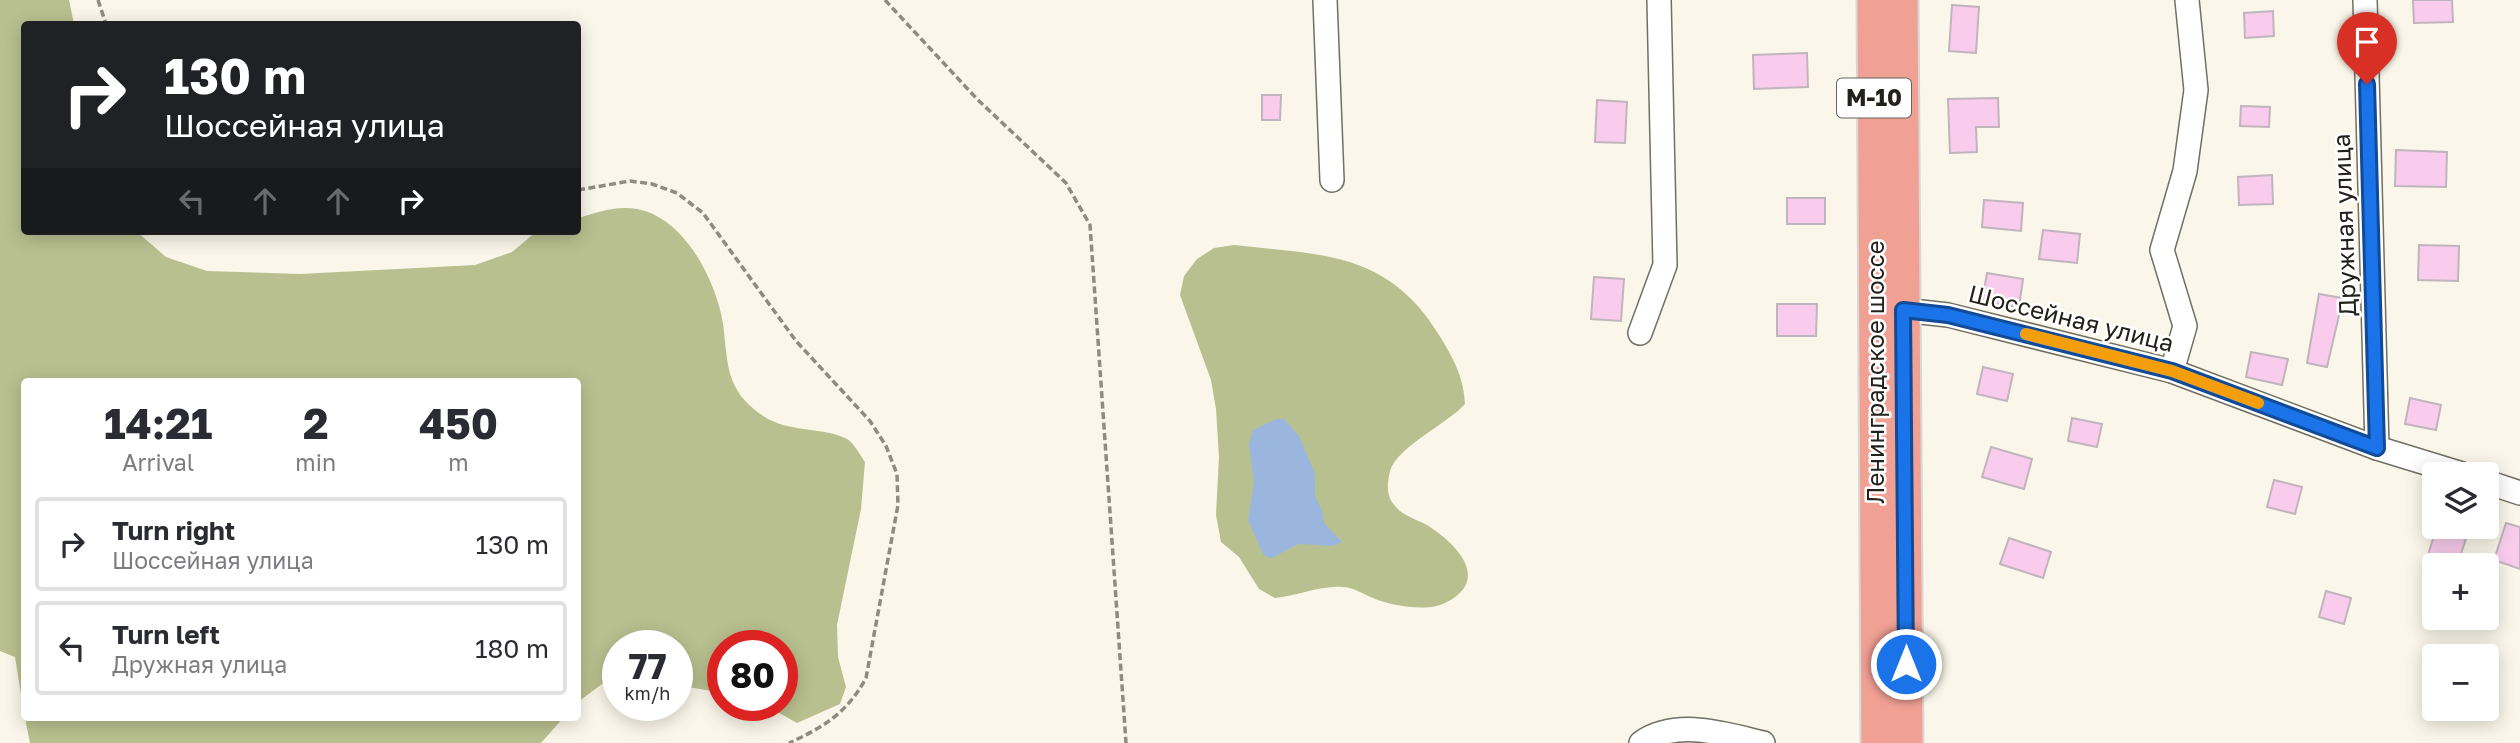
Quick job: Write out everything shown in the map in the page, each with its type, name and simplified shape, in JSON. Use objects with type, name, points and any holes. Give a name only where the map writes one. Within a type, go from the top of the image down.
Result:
[{"type":"highway","name":"Ленинградское шоссе","points":[[1874,0],[1878,743]]},
{"type":"highway","name":"Ленинградское шоссе","points":[[1901,0],[1906,743]]},
{"type":"street","points":[[1325,0],[1332,180]]},
{"type":"street","points":[[1640,333],[1665,265],[1659,0]]},
{"type":"street","points":[[2172,371],[2185,326],[2162,250],[2185,171],[2196,90],[2187,0]]},
{"type":"street","name":"Дружная улица","points":[[2365,0],[2377,448]]},
{"type":"street","name":"Шоссейная улица","points":[[1903,310],[1948,315],[2172,371],[2377,448],[2423,462]]},
{"type":"street","points":[[2499,486],[2520,492]]},
{"type":"street","points":[[1641,743],[1657,733],[1678,729],[1721,733],[1763,743]]},
{"type":"path","points":[[98,0],[105,21]]},
{"type":"path","points":[[885,0],[960,82],[1066,183],[1090,225],[1126,743]]},
{"type":"path","points":[[581,189],[630,181],[652,184],[677,193],[703,213],[796,341],[870,421],[886,446],[897,474],[898,505],[866,678],[854,700],[841,713],[822,727],[789,743]]},
{"type":"green space","points":[[0,0],[69,0],[73,21],[21,21],[21,235],[141,235],[166,257],[207,271],[300,274],[475,265],[512,252],[532,235],[581,235],[581,217],[618,208],[644,211],[662,219],[678,232],[703,267],[719,306],[729,370],[745,401],[766,418],[778,423],[845,438],[854,445],[865,462],[861,509],[837,625],[838,657],[846,687],[840,704],[797,723],[793,721],[798,721],[798,630],[707,630],[707,690],[693,688],[693,630],[602,630],[602,684],[581,700],[581,378],[21,378],[21,694],[15,657],[0,651]]},
{"type":"green space","points":[[1234,245],[1324,256],[1375,272],[1398,287],[1419,307],[1444,343],[1460,377],[1465,404],[1402,453],[1390,471],[1388,485],[1390,498],[1398,509],[1438,533],[1465,562],[1468,573],[1466,584],[1459,594],[1445,603],[1429,607],[1399,605],[1343,587],[1275,598],[1259,589],[1239,557],[1221,542],[1216,515],[1219,457],[1216,409],[1211,380],[1180,295],[1184,276],[1197,259],[1214,248]]},
{"type":"green space","points":[[26,721],[560,721],[541,743],[30,743]]},
{"type":"water","points":[[1276,419],[1284,419],[1299,436],[1315,474],[1315,496],[1324,523],[1342,542],[1332,546],[1298,544],[1272,558],[1264,556],[1248,520],[1254,483],[1249,444],[1253,430]]},
{"type":"building","points":[[2413,0],[2452,0],[2453,22],[2414,23]]},
{"type":"building","points":[[1952,5],[1979,7],[1976,53],[1949,51]]},
{"type":"building","points":[[2273,11],[2274,36],[2245,38],[2244,13]]},
{"type":"building","points":[[1807,53],[1808,87],[1754,89],[1753,55]]},
{"type":"building","points":[[1262,95],[1281,95],[1280,120],[1262,120]]},
{"type":"building","points":[[1998,98],[1999,127],[1976,127],[1977,152],[1950,153],[1948,99]]},
{"type":"building","points":[[1597,100],[1627,102],[1625,143],[1595,142]]},
{"type":"building","points":[[2241,106],[2270,107],[2269,127],[2240,126]]},
{"type":"building","points":[[2396,150],[2447,152],[2446,187],[2395,186]]},
{"type":"building","points":[[2272,175],[2273,204],[2239,205],[2238,177]]},
{"type":"building","points":[[1787,198],[1825,198],[1825,224],[1787,224]]},
{"type":"building","points":[[1984,200],[2023,203],[2021,231],[1982,227]]},
{"type":"building","points":[[2043,230],[2080,234],[2077,263],[2039,259]]},
{"type":"building","points":[[2419,245],[2459,246],[2458,281],[2418,280]]},
{"type":"building","points":[[1987,273],[2023,279],[2019,307],[1982,302]]},
{"type":"building","points":[[1594,277],[1624,279],[1621,321],[1591,319]]},
{"type":"building","points":[[2319,294],[2343,298],[2327,367],[2307,363]]},
{"type":"building","points":[[1777,304],[1817,304],[1816,336],[1777,336]]},
{"type":"building","points":[[2251,352],[2288,359],[2282,385],[2246,377]]},
{"type":"building","points":[[1983,367],[2013,374],[2007,401],[1977,394]]},
{"type":"building","points":[[2410,398],[2441,405],[2436,430],[2405,424]]},
{"type":"building","points":[[2072,418],[2102,424],[2097,447],[2068,441]]},
{"type":"building","points":[[1991,447],[2032,459],[2024,489],[1982,477]]},
{"type":"building","points":[[2274,480],[2302,487],[2295,514],[2267,507]]},
{"type":"building","points":[[2506,523],[2520,527],[2520,569],[2499,562],[2499,553],[2496,553]]},
{"type":"building","points":[[2009,538],[2051,552],[2043,578],[2000,564]]},
{"type":"building","points":[[2433,539],[2466,539],[2461,553],[2429,553]]},
{"type":"building","points":[[2326,591],[2351,598],[2344,624],[2319,617]]},
{"type":"slow traffic","points":[[2026,334],[2172,371],[2258,403]]},
{"type":"route","points":[[1906,664],[1903,310],[1948,315],[2172,371],[2377,448],[2367,84]]}]
